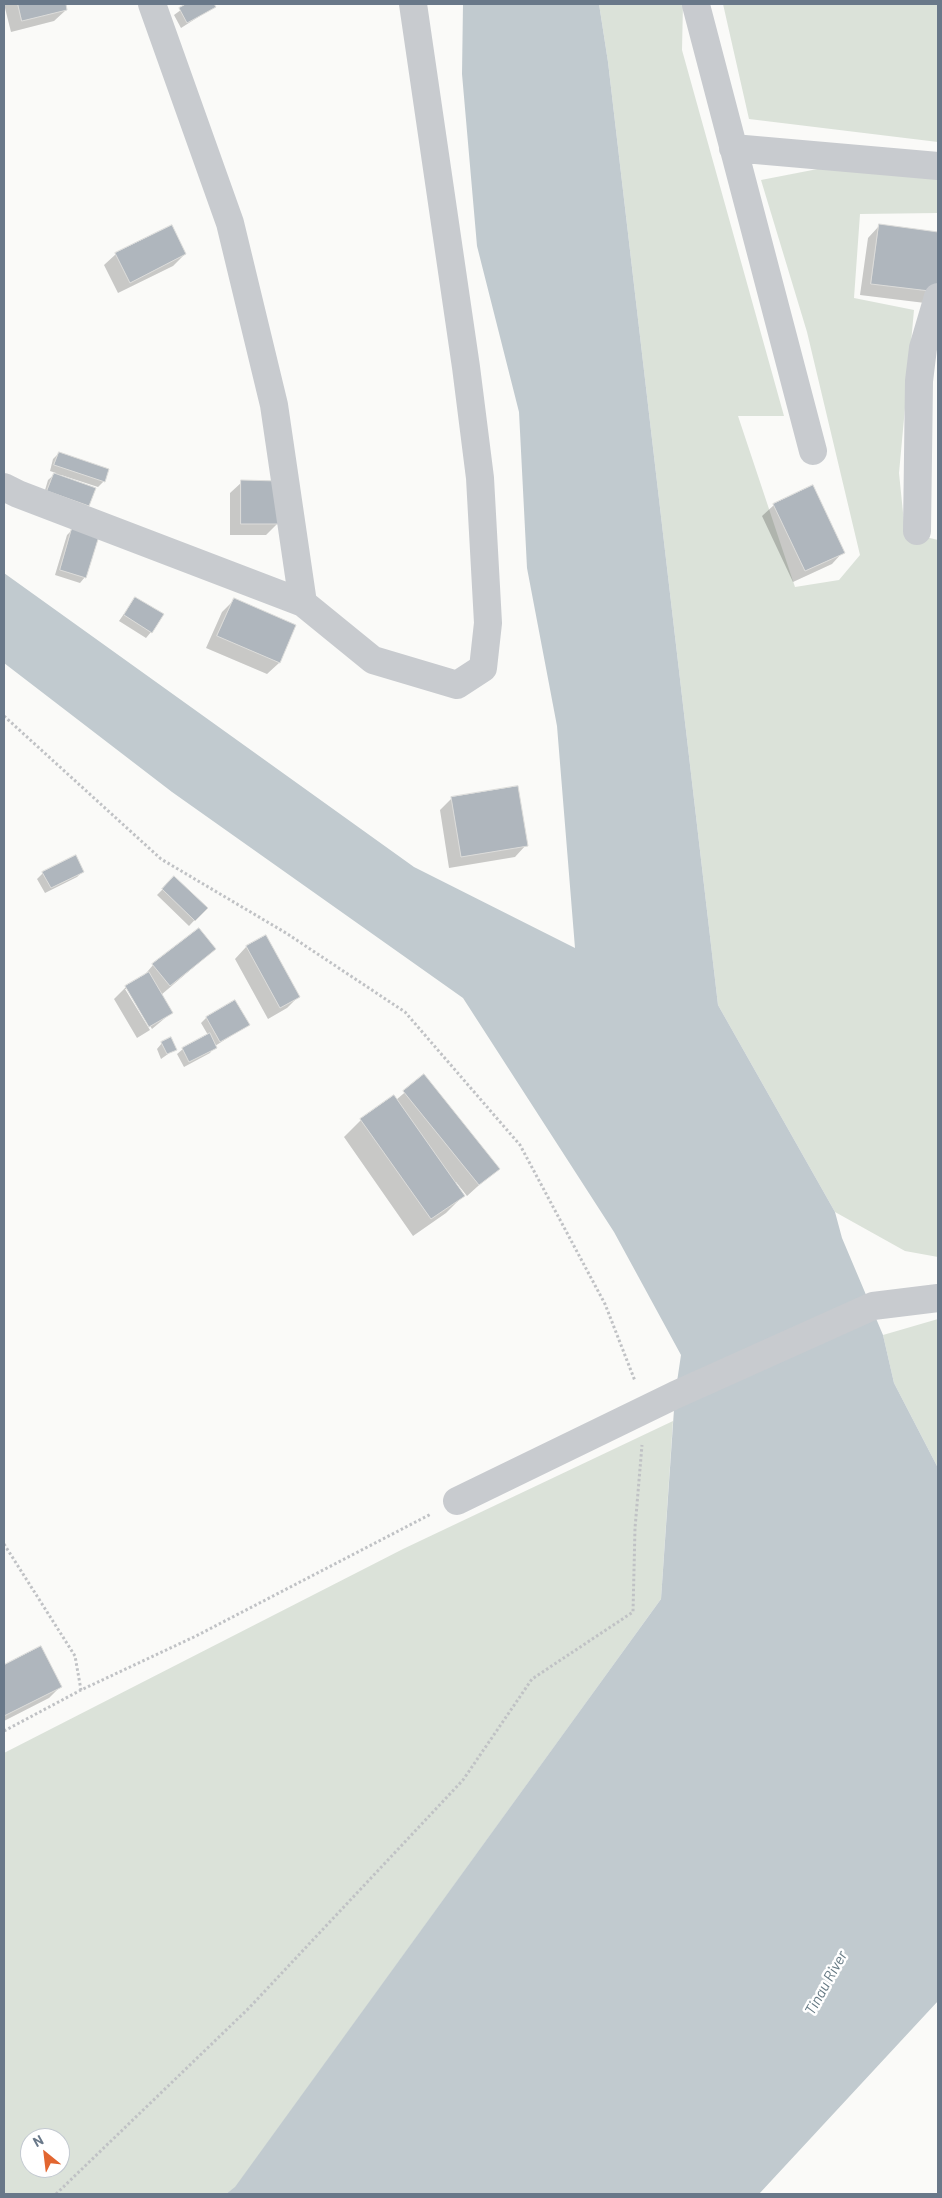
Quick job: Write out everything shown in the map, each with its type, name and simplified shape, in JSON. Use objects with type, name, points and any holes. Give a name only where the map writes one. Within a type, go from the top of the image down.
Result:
[{"type":"street","points":[[152,4],[230,223],[274,405],[303,603]]},
{"type":"street","points":[[4,486],[18,494],[303,603],[373,660],[457,685],[483,668],[488,623],[480,478],[466,367],[413,4]]},
{"type":"street","points":[[696,5],[813,451]]},
{"type":"street","points":[[733,148],[938,166]]},
{"type":"street","points":[[917,531],[919,381],[923,348],[938,297]]},
{"type":"street","points":[[457,1501],[646,1410],[873,1306],[938,1298]]},
{"type":"path","points":[[4,716],[161,859],[286,933],[405,1012],[520,1145],[605,1304],[646,1410],[635,1528],[633,1612],[532,1679],[463,1780],[249,2008],[56,2194]]},
{"type":"path","points":[[4,1731],[81,1690],[196,1636],[457,1501]]},
{"type":"path","points":[[4,1544],[75,1656],[81,1690]]},
{"type":"shaded area","points":[[599,4],[683,4],[682,50],[784,416],[738,416],[795,587],[839,580],[860,555],[807,332],[761,180],[828,167],[938,179],[938,213],[860,214],[854,298],[914,310],[899,473],[905,532],[938,540],[938,1257],[905,1251],[835,1212],[718,1005],[608,62]]},
{"type":"shaded area","points":[[723,4],[938,4],[938,142],[749,119]]},
{"type":"shaded area","points":[[938,1319],[938,1468],[894,1383],[883,1335]]},
{"type":"shaded area","points":[[673,1421],[661,1599],[235,2188],[226,2194],[4,2194],[4,1753],[403,1549]]},
{"type":"water","name":"Tinau River","points":[[463,4],[599,4],[608,62],[718,1005],[835,1212],[842,1238],[883,1335],[894,1383],[938,1468],[938,2001],[759,2194],[226,2194],[235,2187],[661,1599],[675,1395],[681,1355],[614,1232],[463,998],[172,792],[4,663],[4,573],[414,867],[575,948],[557,726],[527,568],[519,412],[477,246],[462,74]]},
{"type":"building","points":[[18,4],[66,4],[67,10],[22,21]]},
{"type":"building","points":[[186,4],[214,4],[216,7],[187,23],[179,8]]},
{"type":"building","points":[[879,224],[938,232],[938,292],[871,284]]},
{"type":"building","points":[[172,225],[186,254],[130,283],[115,253]]},
{"type":"building","points":[[59,452],[109,469],[105,482],[54,465]]},
{"type":"building","points":[[54,473],[96,488],[89,506],[47,491]]},
{"type":"building","points":[[241,480],[279,481],[279,524],[241,524]]},
{"type":"building","points":[[813,485],[845,553],[805,571],[773,504]]},
{"type":"building","points":[[72,528],[99,536],[86,578],[60,570]]},
{"type":"building","points":[[135,597],[164,614],[152,633],[124,615]]},
{"type":"building","points":[[234,598],[296,625],[280,663],[217,636]]},
{"type":"building","points":[[518,786],[528,846],[461,857],[451,797]]},
{"type":"building","points":[[76,855],[84,872],[51,888],[42,872]]},
{"type":"building","points":[[174,876],[208,908],[195,921],[162,889]]},
{"type":"building","points":[[199,928],[216,949],[170,986],[152,964]]},
{"type":"building","points":[[266,935],[300,997],[280,1008],[246,946]]},
{"type":"building","points":[[149,972],[173,1013],[149,1027],[125,986]]},
{"type":"building","points":[[235,1000],[250,1025],[220,1042],[206,1017]]},
{"type":"building","points":[[210,1033],[217,1048],[189,1062],[182,1048]]},
{"type":"building","points":[[171,1037],[177,1050],[167,1054],[161,1042]]},
{"type":"building","points":[[424,1074],[500,1169],[479,1185],[403,1091]]},
{"type":"building","points":[[394,1095],[465,1196],[431,1219],[360,1119]]},
{"type":"building","points":[[41,1646],[62,1687],[4,1716],[4,1665]]}]
